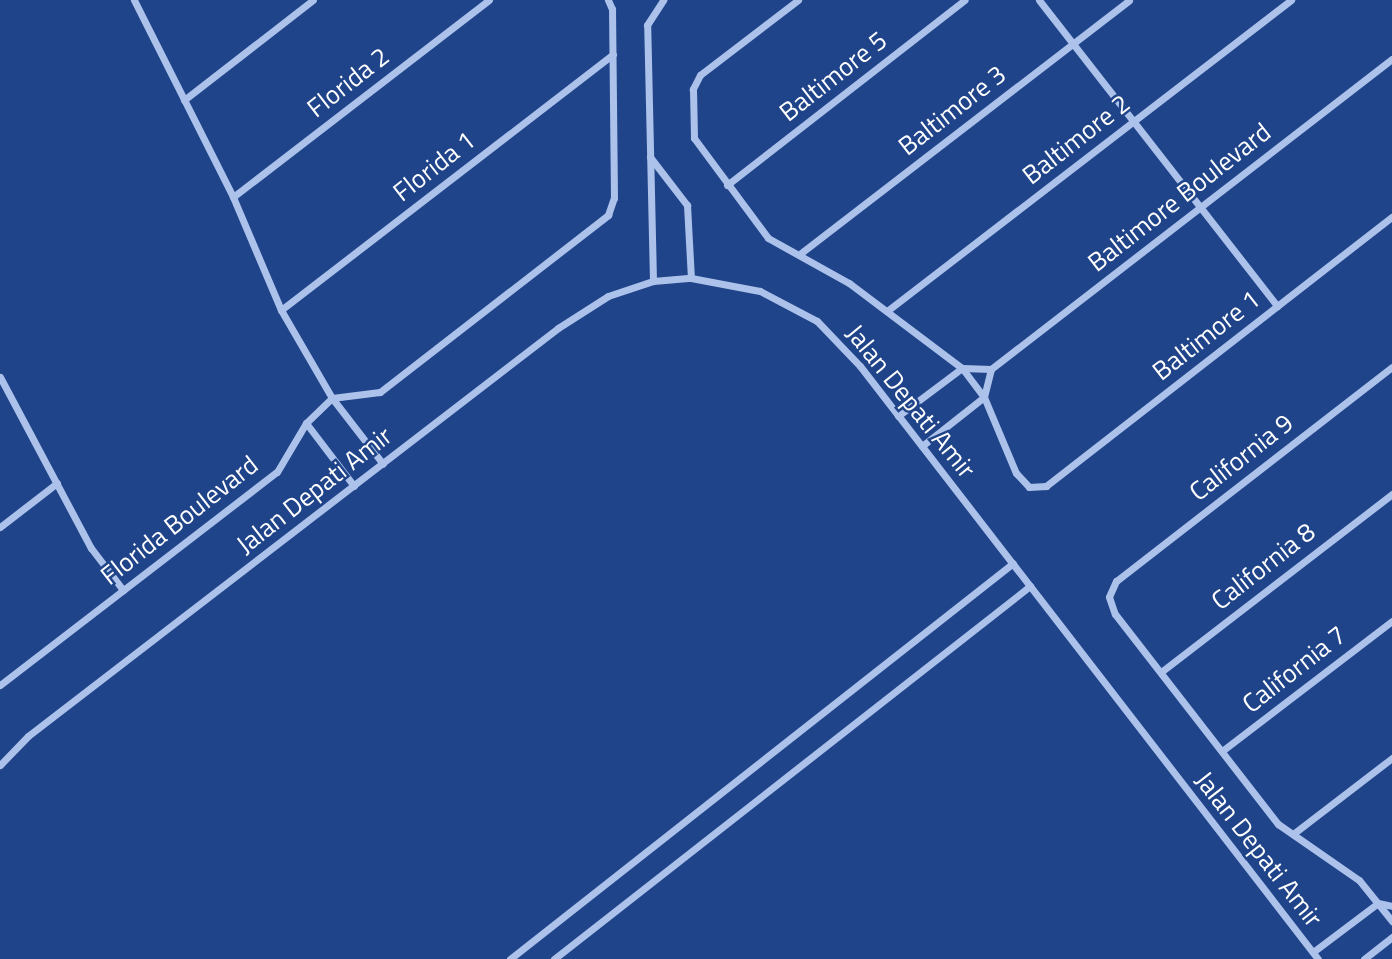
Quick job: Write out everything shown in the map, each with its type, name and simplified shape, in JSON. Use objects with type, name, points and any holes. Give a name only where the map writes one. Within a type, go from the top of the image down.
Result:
[{"type":"street","points":[[134,0],[233,197],[281,310],[332,398],[383,464]]},
{"type":"street","points":[[184,100],[313,0]]},
{"type":"street","name":"Florida 2","points":[[233,197],[489,0]]},
{"type":"street","points":[[332,398],[380,392],[608,215],[614,198],[612,54],[608,0]]},
{"type":"street","points":[[798,0],[700,75],[693,89],[694,138],[768,238],[801,253],[887,312],[962,368],[984,397]]},
{"type":"street","name":"Baltimore 5","points":[[727,185],[965,0]]},
{"type":"street","points":[[1039,0],[1277,306]]},
{"type":"street","name":"Baltimore 3","points":[[801,253],[1129,0]]},
{"type":"street","name":"Baltimore 2","points":[[887,312],[1291,0]]},
{"type":"street","points":[[653,281],[647,25],[660,1]]},
{"type":"street","name":"Florida 1","points":[[281,310],[612,54]]},
{"type":"street","name":"Baltimore Boulevard","points":[[991,369],[1392,59]]},
{"type":"street","points":[[649,157],[687,205],[691,278]]},
{"type":"street","name":"Baltimore 1","points":[[984,397],[1016,473],[1029,487],[1046,486],[1392,217]]},
{"type":"street","name":"Jalan Depati Amir","points":[[0,765],[28,736],[558,328],[608,296],[653,281],[691,278],[760,291],[817,321],[922,446],[1316,956]]},
{"type":"street","name":"California 9","points":[[1160,672],[1115,614],[1109,597],[1116,581],[1392,367]]},
{"type":"street","points":[[898,416],[962,368],[991,369],[984,397],[922,446]]},
{"type":"street","points":[[0,377],[91,548],[123,590]]},
{"type":"street","name":"Florida Boulevard","points":[[0,685],[277,472],[306,423],[332,398]]},
{"type":"street","points":[[306,423],[354,486]]},
{"type":"street","points":[[0,527],[57,483]]},
{"type":"street","name":"California 8","points":[[1160,672],[1392,494]]},
{"type":"street","points":[[510,959],[1013,563]]},
{"type":"street","points":[[554,959],[1030,586]]},
{"type":"street","name":"California 7","points":[[1222,751],[1392,621]]},
{"type":"street","points":[[1160,672],[1278,824],[1359,880],[1392,921]]},
{"type":"street","points":[[1293,834],[1392,758]]},
{"type":"street","points":[[1316,956],[1378,903]]},
{"type":"street","points":[[1378,903],[1392,906]]},
{"type":"street","points":[[1364,959],[1392,937]]}]
